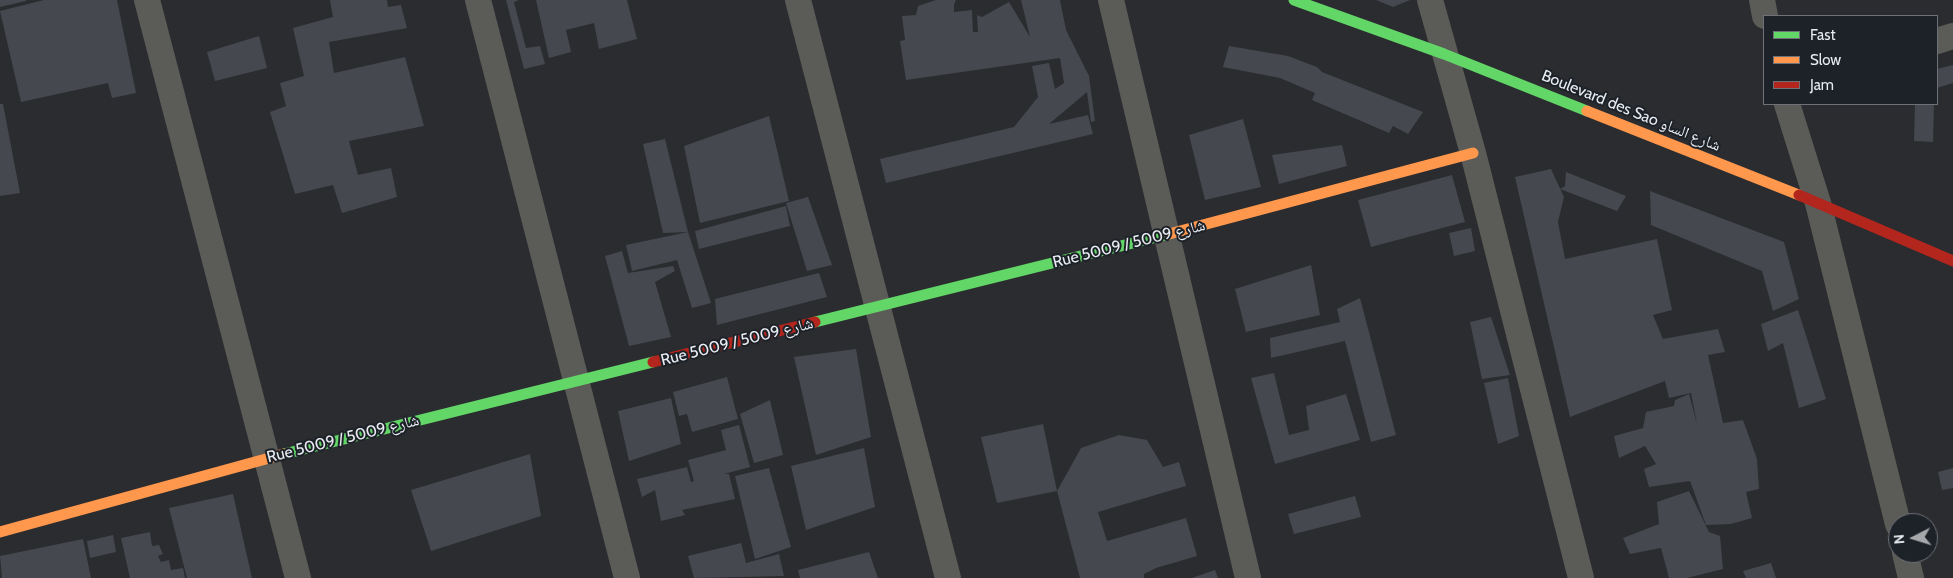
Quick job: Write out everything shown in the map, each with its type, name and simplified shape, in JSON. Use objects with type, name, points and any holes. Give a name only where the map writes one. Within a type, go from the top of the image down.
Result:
[{"type":"street","points":[[147,0],[298,578]]},
{"type":"street","points":[[478,0],[627,578]]},
{"type":"street","points":[[798,0],[948,578]]},
{"type":"street","points":[[1111,0],[1248,578]]},
{"type":"street","name":"Boulevard des Sao شارع الساو","points":[[1294,0],[1444,54],[1818,203],[1953,261]]},
{"type":"street","points":[[1430,0],[1473,153],[1581,578]]},
{"type":"street","points":[[1762,0],[1765,15]]},
{"type":"street","points":[[1938,41],[1953,36]]},
{"type":"street","points":[[1787,105],[1818,203],[1895,513]]},
{"type":"street","name":"Rue 5009 / شارع 5009","points":[[0,532],[268,458],[1166,236],[1473,153]]},
{"type":"street","points":[[1907,563],[1911,578]]},
{"type":"building","points":[[0,0],[26,0],[26,1],[0,7]]},
{"type":"building","points":[[44,0],[117,0],[136,93],[112,98],[108,83],[21,102],[0,11]]},
{"type":"building","points":[[330,0],[387,0],[388,7],[401,5],[407,28],[329,42],[334,73],[405,57],[424,126],[349,141],[358,175],[391,168],[397,197],[342,213],[333,185],[295,194],[270,112],[286,106],[280,83],[304,76],[293,28],[333,17]]},
{"type":"building","points":[[506,0],[519,0],[514,2],[526,48],[540,46],[545,64],[524,69]]},
{"type":"building","points":[[536,0],[627,0],[637,39],[599,49],[594,23],[566,30],[571,52],[549,58]]},
{"type":"building","points":[[936,0],[956,0],[954,12],[972,10],[973,32],[978,32],[977,15],[982,17],[1009,2],[1030,37],[1021,0],[1060,0],[1066,30],[1089,76],[1095,121],[1091,122],[1087,92],[1049,124],[1088,115],[1093,134],[886,183],[880,159],[1014,127],[1038,97],[1032,66],[1049,63],[1055,89],[1064,83],[1060,58],[906,80],[900,41],[905,40],[902,16],[916,15],[918,6]]},
{"type":"building","points":[[1376,0],[1410,0],[1393,7]]},
{"type":"building","points":[[259,36],[267,68],[215,81],[207,52]]},
{"type":"building","points":[[1229,46],[1288,56],[1317,67],[1322,72],[1423,112],[1408,134],[1393,126],[1389,133],[1312,100],[1315,93],[1280,78],[1223,67]]},
{"type":"building","points":[[1953,65],[1953,83],[1938,88],[1938,69]]},
{"type":"building","points":[[0,104],[3,104],[20,193],[0,196]]},
{"type":"building","points":[[1915,105],[1934,105],[1933,142],[1914,141]]},
{"type":"building","points":[[769,116],[789,201],[700,223],[684,146]]},
{"type":"building","points":[[1243,119],[1261,187],[1205,200],[1189,135]]},
{"type":"building","points":[[665,139],[688,232],[663,233],[643,144]]},
{"type":"building","points":[[1342,145],[1347,166],[1279,184],[1272,155]]},
{"type":"building","points":[[1551,169],[1564,197],[1558,222],[1565,259],[1657,239],[1672,310],[1653,315],[1663,339],[1718,329],[1725,352],[1708,355],[1723,423],[1743,420],[1757,459],[1759,489],[1746,492],[1752,518],[1731,524],[1706,525],[1690,481],[1649,487],[1644,469],[1656,464],[1645,446],[1619,458],[1614,436],[1643,428],[1646,412],[1674,406],[1675,400],[1689,394],[1697,424],[1691,393],[1669,398],[1665,381],[1570,417],[1515,177]]},
{"type":"building","points":[[1566,172],[1626,196],[1617,211],[1560,189],[1565,186]]},
{"type":"building","points":[[1452,175],[1465,222],[1371,247],[1358,200]]},
{"type":"building","points":[[1650,191],[1784,242],[1799,299],[1773,311],[1762,271],[1651,225]]},
{"type":"building","points":[[808,197],[832,265],[807,271],[786,203]]},
{"type":"building","points":[[786,206],[790,226],[699,249],[695,231]]},
{"type":"building","points":[[1471,228],[1475,251],[1454,256],[1449,233]]},
{"type":"building","points":[[688,232],[711,303],[692,308],[677,260],[632,271],[626,245]]},
{"type":"building","points":[[622,251],[628,273],[673,266],[675,271],[655,282],[671,337],[629,346],[605,256]]},
{"type":"building","points":[[1311,265],[1320,315],[1246,332],[1235,289]]},
{"type":"building","points":[[819,273],[827,297],[717,325],[715,299]]},
{"type":"building","points":[[1360,298],[1396,435],[1371,442],[1345,341],[1271,358],[1270,338],[1340,322],[1337,309]]},
{"type":"building","points":[[1798,310],[1826,399],[1799,408],[1783,343],[1768,351],[1761,324]]},
{"type":"building","points":[[1491,317],[1510,375],[1482,379],[1470,322]]},
{"type":"building","points":[[856,349],[871,437],[816,455],[794,357]]},
{"type":"building","points":[[1274,373],[1289,435],[1309,430],[1306,406],[1346,394],[1360,440],[1275,464],[1251,378]]},
{"type":"building","points":[[727,377],[738,419],[692,432],[687,414],[679,416],[673,392]]},
{"type":"building","points":[[1508,378],[1519,436],[1498,444],[1484,383]]},
{"type":"building","points":[[671,398],[681,444],[629,461],[618,411]]},
{"type":"building","points":[[770,400],[783,455],[754,463],[740,414]]},
{"type":"building","points":[[1043,424],[1057,491],[997,503],[981,437]]},
{"type":"building","points":[[739,425],[750,467],[724,474],[729,474],[735,499],[682,510],[685,515],[661,521],[655,490],[642,497],[637,479],[687,467],[691,482],[694,481],[688,460],[726,450],[721,430]]},
{"type":"building","points":[[1119,435],[1147,440],[1163,467],[1179,462],[1186,486],[1098,512],[1107,541],[1186,518],[1197,556],[1156,568],[1144,574],[1144,578],[1080,578],[1057,491],[1081,448]]},
{"type":"building","points":[[864,448],[875,507],[806,530],[791,466]]},
{"type":"building","points":[[530,454],[541,516],[431,551],[411,490]]},
{"type":"building","points":[[769,468],[791,547],[755,559],[735,476]]},
{"type":"building","points":[[1953,468],[1953,488],[1942,490],[1938,472]]},
{"type":"building","points":[[1689,491],[1709,532],[1720,536],[1723,569],[1687,578],[1669,578],[1661,548],[1630,554],[1623,538],[1659,524],[1657,502]]},
{"type":"building","points":[[233,494],[252,578],[187,578],[169,508]]},
{"type":"building","points":[[1355,496],[1361,517],[1294,534],[1288,514]]},
{"type":"building","points":[[150,532],[152,546],[159,545],[163,554],[158,556],[161,562],[169,560],[171,570],[183,568],[185,578],[130,578],[121,538]]},
{"type":"building","points":[[113,535],[116,552],[90,558],[87,541]]},
{"type":"building","points":[[83,539],[91,578],[2,578],[0,556]]},
{"type":"building","points":[[741,543],[746,563],[779,554],[784,576],[694,578],[688,556]]},
{"type":"building","points":[[869,552],[878,578],[800,578],[798,570]]},
{"type":"building","points":[[1771,563],[1776,578],[1746,578],[1743,571]]},
{"type":"building","points":[[1215,570],[1218,578],[1192,578]]},
{"type":"traffic: fast","points":[[1294,0],[1444,54],[1587,111]]},
{"type":"traffic: fast","points":[[815,322],[1169,234]]},
{"type":"traffic: fast","points":[[284,454],[653,362]]},
{"type":"traffic: slow","points":[[1587,111],[1799,195]]},
{"type":"traffic: slow","points":[[1169,234],[1473,153]]},
{"type":"traffic: slow","points":[[0,532],[284,454]]},
{"type":"traffic: jam","points":[[1799,195],[1953,261]]},
{"type":"traffic: jam","points":[[653,362],[815,322]]}]
